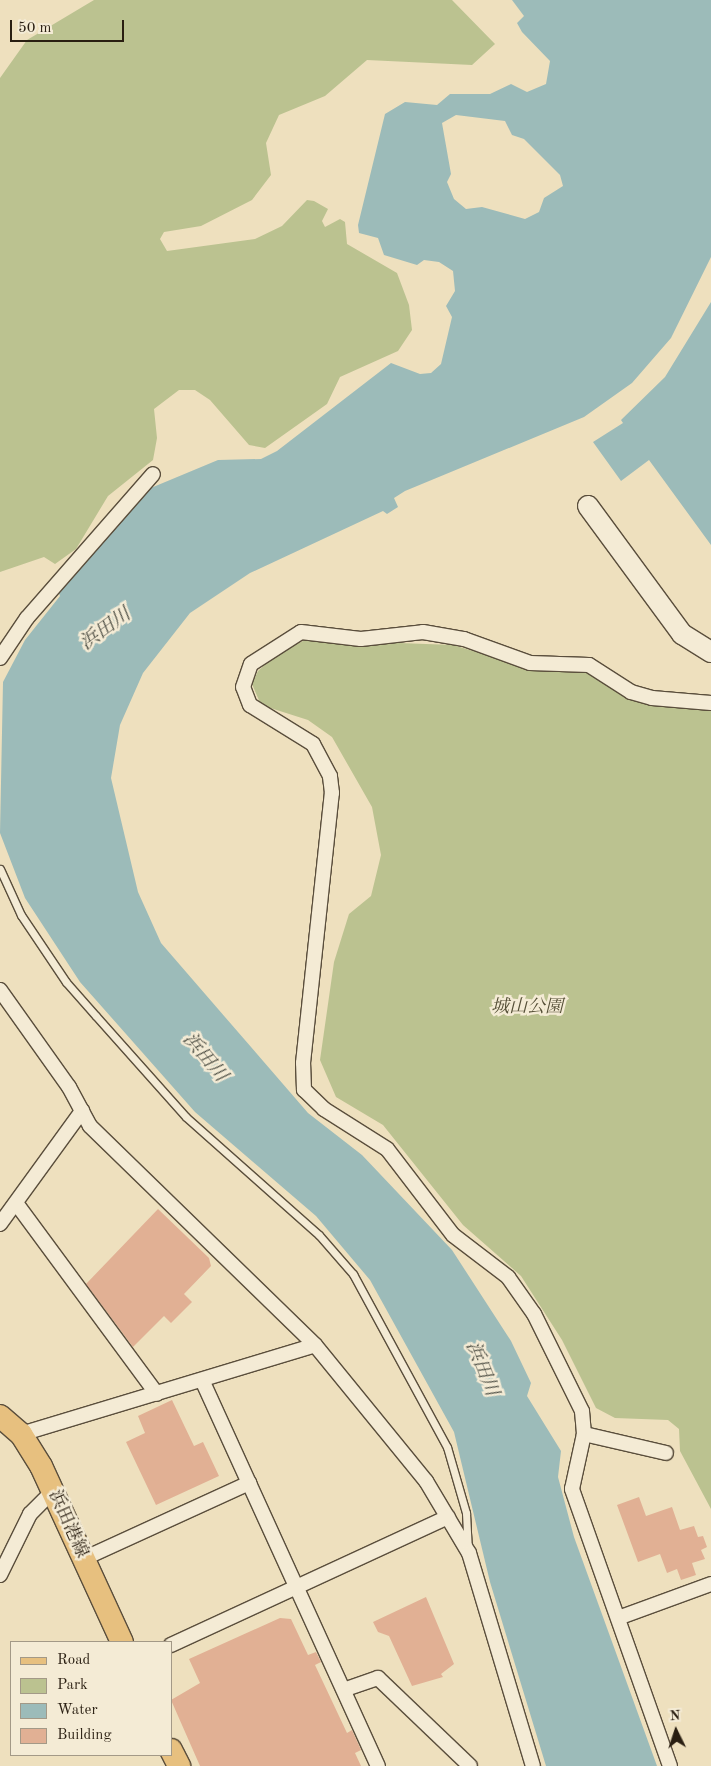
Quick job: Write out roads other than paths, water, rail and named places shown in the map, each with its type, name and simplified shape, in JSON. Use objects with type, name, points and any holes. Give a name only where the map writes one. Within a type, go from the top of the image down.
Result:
[{"type":"main road","name":"浜田港線","points":[[0,1416],[21,1434],[54,1491],[122,1641]]},
{"type":"main road","points":[[172,1752],[179,1766]]},
{"type":"street","points":[[0,658],[27,618],[153,474]]},
{"type":"street","points":[[588,506],[682,634],[711,652]]},
{"type":"street","points":[[670,1766],[572,1489],[584,1434],[579,1404],[517,1288],[453,1235],[387,1149],[324,1110],[304,1090],[302,1063],[331,801],[330,776],[313,744],[250,705],[243,687],[251,664],[301,632],[361,639],[423,632],[464,639],[530,663],[589,665],[631,692],[652,698],[711,703]]},
{"type":"street","points":[[0,990],[82,1111],[90,1126],[315,1345],[426,1481],[469,1553],[533,1766]]},
{"type":"street","points":[[0,1224],[82,1111]]},
{"type":"street","points":[[16,1203],[157,1394]]},
{"type":"street","points":[[21,1434],[315,1345]]},
{"type":"street","points":[[202,1380],[346,1689],[378,1766]]},
{"type":"street","points":[[584,1434],[666,1453]]},
{"type":"street","points":[[83,1559],[249,1483]]},
{"type":"street","points":[[0,1575],[30,1514],[54,1491]]},
{"type":"street","points":[[172,1645],[298,1588],[448,1517]]},
{"type":"street","points":[[618,1618],[711,1584]]},
{"type":"street","points":[[346,1689],[378,1678],[470,1766]]},
{"type":"lane","points":[[0,870],[21,915],[66,982],[186,1117],[319,1235],[353,1274],[447,1447],[466,1513],[469,1553]]},
{"type":"water","name":"浜田川","points":[[512,0],[711,0],[711,257],[671,338],[632,383],[584,417],[405,491],[394,498],[398,507],[387,514],[383,511],[250,573],[190,613],[143,673],[120,725],[111,778],[138,892],[161,943],[308,1113],[362,1155],[452,1250],[511,1341],[531,1383],[527,1396],[561,1451],[558,1477],[574,1537],[657,1766],[546,1766],[490,1582],[454,1432],[370,1280],[316,1216],[195,1112],[80,982],[25,898],[0,833],[3,682],[25,640],[60,596],[58,591],[146,490],[218,460],[261,459],[277,451],[391,363],[420,374],[431,373],[441,364],[452,317],[446,306],[455,291],[453,271],[439,262],[424,260],[417,265],[384,255],[378,238],[359,233],[358,225],[385,114],[405,102],[437,105],[450,94],[490,94],[511,84],[527,92],[546,84],[550,61],[522,32],[517,23],[524,16]],"holes":[[[456,115],[505,121],[512,135],[524,139],[560,175],[563,186],[544,198],[539,212],[525,219],[482,207],[466,209],[454,199],[447,182],[451,174],[442,123]]]},
{"type":"water","points":[[711,302],[711,545],[649,460],[621,481],[593,442],[623,423],[621,420],[665,377]]},
{"type":"park label","name":"城山公園","points":[[527,1007]]}]
